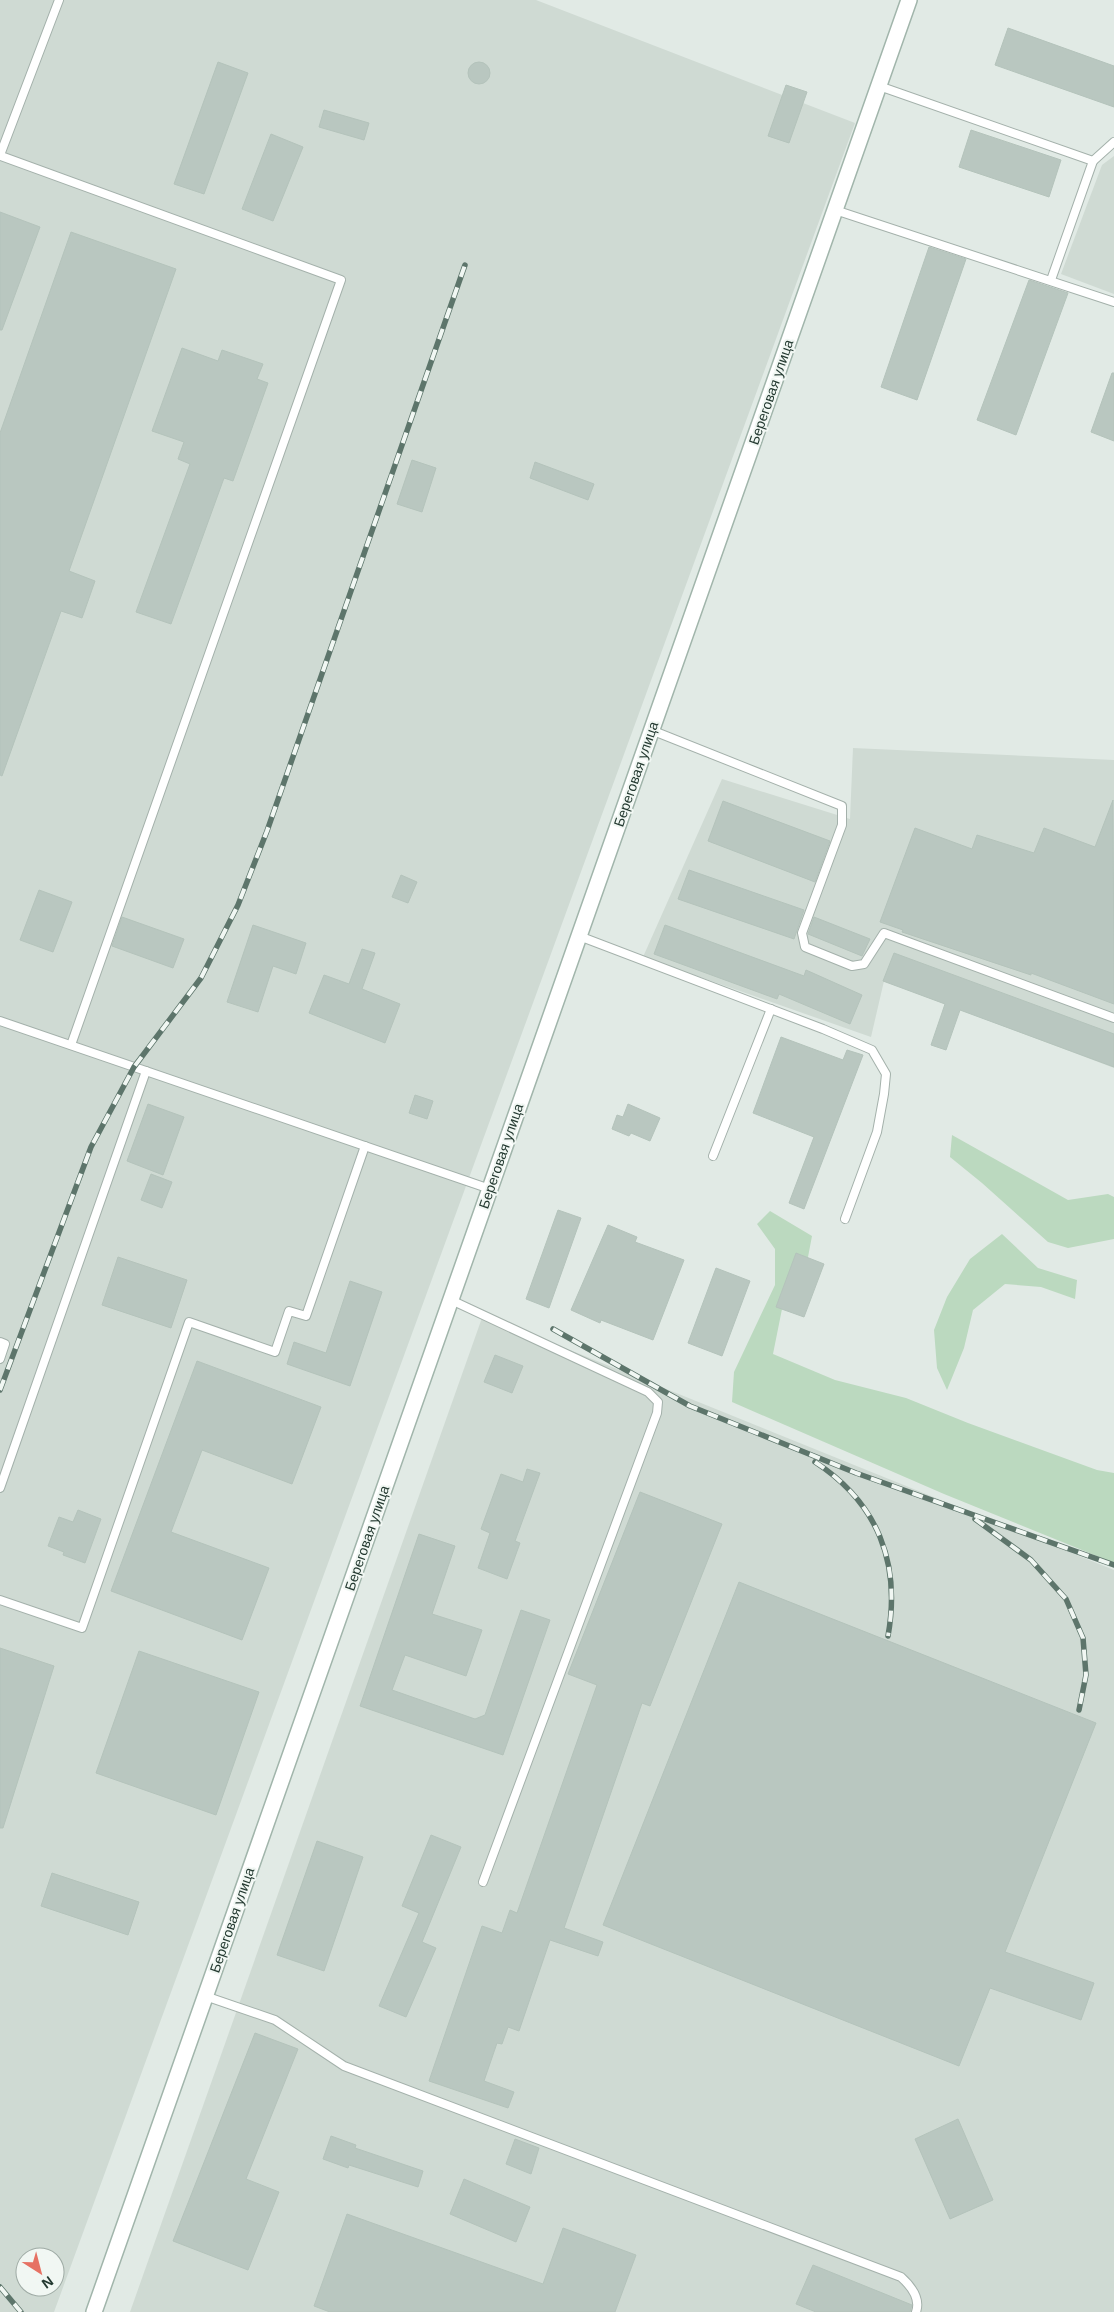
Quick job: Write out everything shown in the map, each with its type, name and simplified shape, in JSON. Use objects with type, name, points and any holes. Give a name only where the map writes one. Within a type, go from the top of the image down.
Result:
[{"type":"street","name":"Береговая улица","points":[[94,2312],[909,0]]},
{"type":"lane","points":[[59,0],[1,156],[341,280],[71,1045]]},
{"type":"lane","points":[[879,86],[1093,161]]},
{"type":"lane","points":[[1051,280],[1093,161],[1114,142]]},
{"type":"lane","points":[[835,210],[1114,302]]},
{"type":"lane","points":[[652,730],[842,806],[842,824],[802,933],[805,947],[852,966],[864,964],[884,933],[1114,1018]]},
{"type":"lane","points":[[579,936],[771,1009],[872,1050],[886,1074],[877,1132],[845,1219]]},
{"type":"lane","points":[[713,1156],[771,1009]]},
{"type":"lane","points":[[0,1021],[490,1189]]},
{"type":"lane","points":[[0,1488],[146,1071]]},
{"type":"lane","points":[[0,1600],[82,1628],[188,1322],[275,1352],[289,1311],[306,1316],[365,1146]]},
{"type":"lane","points":[[451,1300],[648,1392],[658,1402],[657,1413],[483,1882]]},
{"type":"lane","points":[[0,1342],[5,1344],[0,1359]]},
{"type":"lane","points":[[205,1996],[275,2020],[344,2066],[901,2277],[913,2288],[918,2306],[916,2312]]},
{"type":"shaded area","points":[[0,0],[536,0],[855,123],[65,2282],[65,2247],[15,2247],[15,2297],[59,2297],[54,2312],[0,2312]]},
{"type":"shaded area","points":[[1114,156],[1114,294],[1061,274],[1102,165]]},
{"type":"shaded area","points":[[853,748],[1114,760],[1114,1068],[884,981],[871,1037],[643,957],[722,779],[850,819]]},
{"type":"shaded area","points":[[483,1315],[1114,1570],[1114,2312],[130,2312]]},
{"type":"green space","points":[[952,1135],[1068,1200],[1108,1194],[1114,1197],[1114,1239],[1068,1248],[1048,1242],[950,1157]]},
{"type":"green space","points":[[770,1211],[812,1236],[808,1257],[785,1294],[773,1354],[835,1380],[906,1398],[968,1423],[1097,1470],[1114,1473],[1114,1563],[944,1494],[732,1402],[734,1372],[775,1285],[775,1249],[757,1224]]},
{"type":"green space","points":[[1002,1234],[1038,1268],[1077,1280],[1075,1299],[1041,1287],[1005,1284],[973,1310],[964,1348],[947,1390],[937,1368],[934,1330],[947,1297],[970,1259]]},
{"type":"building","points":[[1008,28],[1114,66],[1114,107],[995,65]]},
{"type":"building","points":[[218,62],[248,73],[204,194],[174,184]]},
{"type":"building","points":[[479,62],[487,65],[490,73],[487,81],[479,84],[471,81],[468,73],[471,65]]},
{"type":"building","points":[[786,85],[807,92],[789,143],[768,136]]},
{"type":"building","points":[[324,110],[369,123],[364,140],[319,127]]},
{"type":"building","points":[[971,130],[1061,160],[1049,197],[959,167]]},
{"type":"building","points":[[271,134],[303,147],[273,221],[242,209]]},
{"type":"building","points":[[0,212],[40,227],[2,330],[0,330]]},
{"type":"building","points":[[71,232],[176,269],[69,571],[95,581],[82,618],[61,611],[2,776],[0,775],[0,433]]},
{"type":"building","points":[[929,247],[966,259],[917,400],[881,387]]},
{"type":"building","points":[[1029,280],[1068,293],[1016,435],[977,420]]},
{"type":"building","points":[[182,348],[218,361],[222,350],[263,364],[257,379],[268,383],[233,481],[224,478],[171,624],[136,612],[190,464],[178,459],[184,442],[152,431]]},
{"type":"building","points":[[1112,373],[1114,373],[1114,441],[1091,432]]},
{"type":"building","points":[[412,460],[436,468],[422,512],[397,504]]},
{"type":"building","points":[[535,462],[594,484],[588,500],[530,478]]},
{"type":"building","points":[[1113,800],[1114,1004],[1031,973],[1031,975],[902,932],[903,930],[880,922],[915,828],[972,849],[977,835],[1034,853],[1044,828],[1095,847]]},
{"type":"building","points":[[723,801],[830,841],[815,882],[708,841]]},
{"type":"building","points":[[689,870],[804,910],[794,939],[678,899]]},
{"type":"building","points":[[401,875],[417,882],[408,903],[392,897]]},
{"type":"building","points":[[39,890],[72,902],[53,952],[20,940]]},
{"type":"building","points":[[122,917],[184,939],[173,968],[112,946]]},
{"type":"building","points":[[814,917],[870,939],[862,956],[808,934]]},
{"type":"building","points":[[253,925],[306,943],[296,974],[273,966],[258,1012],[227,1002]]},
{"type":"building","points":[[665,925],[804,976],[806,970],[862,995],[850,1024],[779,994],[777,999],[654,954]]},
{"type":"building","points":[[362,949],[375,953],[362,989],[400,1004],[385,1043],[309,1013],[324,975],[349,984]]},
{"type":"building","points":[[894,953],[1114,1034],[1114,1067],[960,1010],[946,1050],[931,1045],[945,1004],[883,981]]},
{"type":"building","points":[[781,1037],[843,1060],[847,1050],[863,1055],[804,1209],[789,1203],[814,1137],[753,1113]]},
{"type":"building","points":[[415,1095],[433,1101],[427,1119],[409,1113]]},
{"type":"building","points":[[148,1104],[184,1117],[163,1175],[127,1161]]},
{"type":"building","points":[[628,1104],[660,1118],[650,1141],[631,1133],[629,1136],[612,1129],[617,1115],[623,1117]]},
{"type":"building","points":[[151,1174],[172,1182],[162,1208],[141,1200]]},
{"type":"building","points":[[558,1210],[581,1218],[549,1308],[526,1299]]},
{"type":"building","points":[[608,1225],[637,1237],[635,1242],[684,1260],[653,1340],[601,1320],[600,1323],[571,1310]]},
{"type":"building","points":[[796,1253],[824,1264],[804,1317],[776,1307]]},
{"type":"building","points":[[118,1257],[187,1280],[171,1328],[102,1305]]},
{"type":"building","points":[[716,1268],[750,1281],[722,1356],[688,1343]]},
{"type":"building","points":[[350,1281],[382,1292],[350,1386],[287,1364],[294,1342],[326,1353]]},
{"type":"building","points":[[495,1355],[523,1366],[512,1393],[484,1382]]},
{"type":"building","points":[[197,1361],[321,1407],[292,1484],[202,1450],[171,1532],[269,1568],[242,1640],[111,1591]]},
{"type":"building","points":[[527,1469],[540,1473],[515,1541],[520,1543],[507,1579],[478,1568],[490,1533],[481,1529],[501,1474],[523,1482]]},
{"type":"building","points":[[640,1492],[722,1524],[650,1706],[642,1703],[564,1928],[603,1942],[598,1956],[550,1940],[519,2031],[508,2027],[502,2044],[497,2043],[484,2081],[514,2092],[508,2108],[429,2081],[482,1926],[502,1933],[510,1910],[517,1913],[597,1685],[568,1674]]},
{"type":"building","points":[[78,1510],[101,1519],[85,1563],[63,1555],[64,1552],[48,1546],[59,1517],[73,1522]]},
{"type":"building","points":[[419,1534],[455,1546],[432,1614],[482,1630],[466,1676],[405,1655],[392,1690],[475,1719],[485,1715],[521,1610],[550,1620],[503,1755],[360,1706]]},
{"type":"building","points":[[739,1582],[1096,1723],[1005,1952],[1094,1983],[1081,2020],[990,1988],[959,2066],[603,1925]]},
{"type":"building","points":[[0,1648],[54,1666],[3,1828],[0,1828]]},
{"type":"building","points":[[139,1651],[259,1692],[216,1815],[96,1773]]},
{"type":"building","points":[[431,1835],[461,1847],[422,1942],[436,1948],[406,2017],[379,2006],[419,1913],[402,1906]]},
{"type":"building","points":[[317,1841],[363,1857],[324,1971],[277,1955]]},
{"type":"building","points":[[52,1873],[139,1902],[128,1935],[41,1906]]},
{"type":"building","points":[[255,2033],[298,2049],[246,2179],[279,2192],[248,2270],[173,2241]]},
{"type":"building","points":[[958,2119],[993,2200],[950,2219],[915,2139]]},
{"type":"building","points":[[331,2136],[356,2145],[355,2148],[423,2171],[418,2187],[349,2165],[348,2168],[323,2159]]},
{"type":"building","points":[[515,2139],[539,2148],[531,2174],[506,2164]]},
{"type":"building","points":[[464,2179],[530,2207],[516,2242],[450,2214]]},
{"type":"building","points":[[347,2214],[543,2284],[563,2228],[636,2255],[615,2312],[330,2312],[314,2306]]},
{"type":"building","points":[[813,2265],[912,2305],[910,2312],[816,2312],[796,2304]]},
{"type":"railway","points":[[0,1390],[91,1147],[134,1067],[201,978],[238,905],[267,831],[465,265]]},
{"type":"railway","points":[[553,1329],[690,1406],[856,1473],[1114,1565]]},
{"type":"railway","points":[[815,1462],[837,1478],[855,1496],[869,1516],[880,1537],[887,1560],[891,1584],[888,1636]]},
{"type":"railway","points":[[975,1519],[1031,1560],[1066,1599],[1083,1638],[1086,1675],[1079,1710]]},
{"type":"railway","points":[[0,2287],[21,2312]]}]
